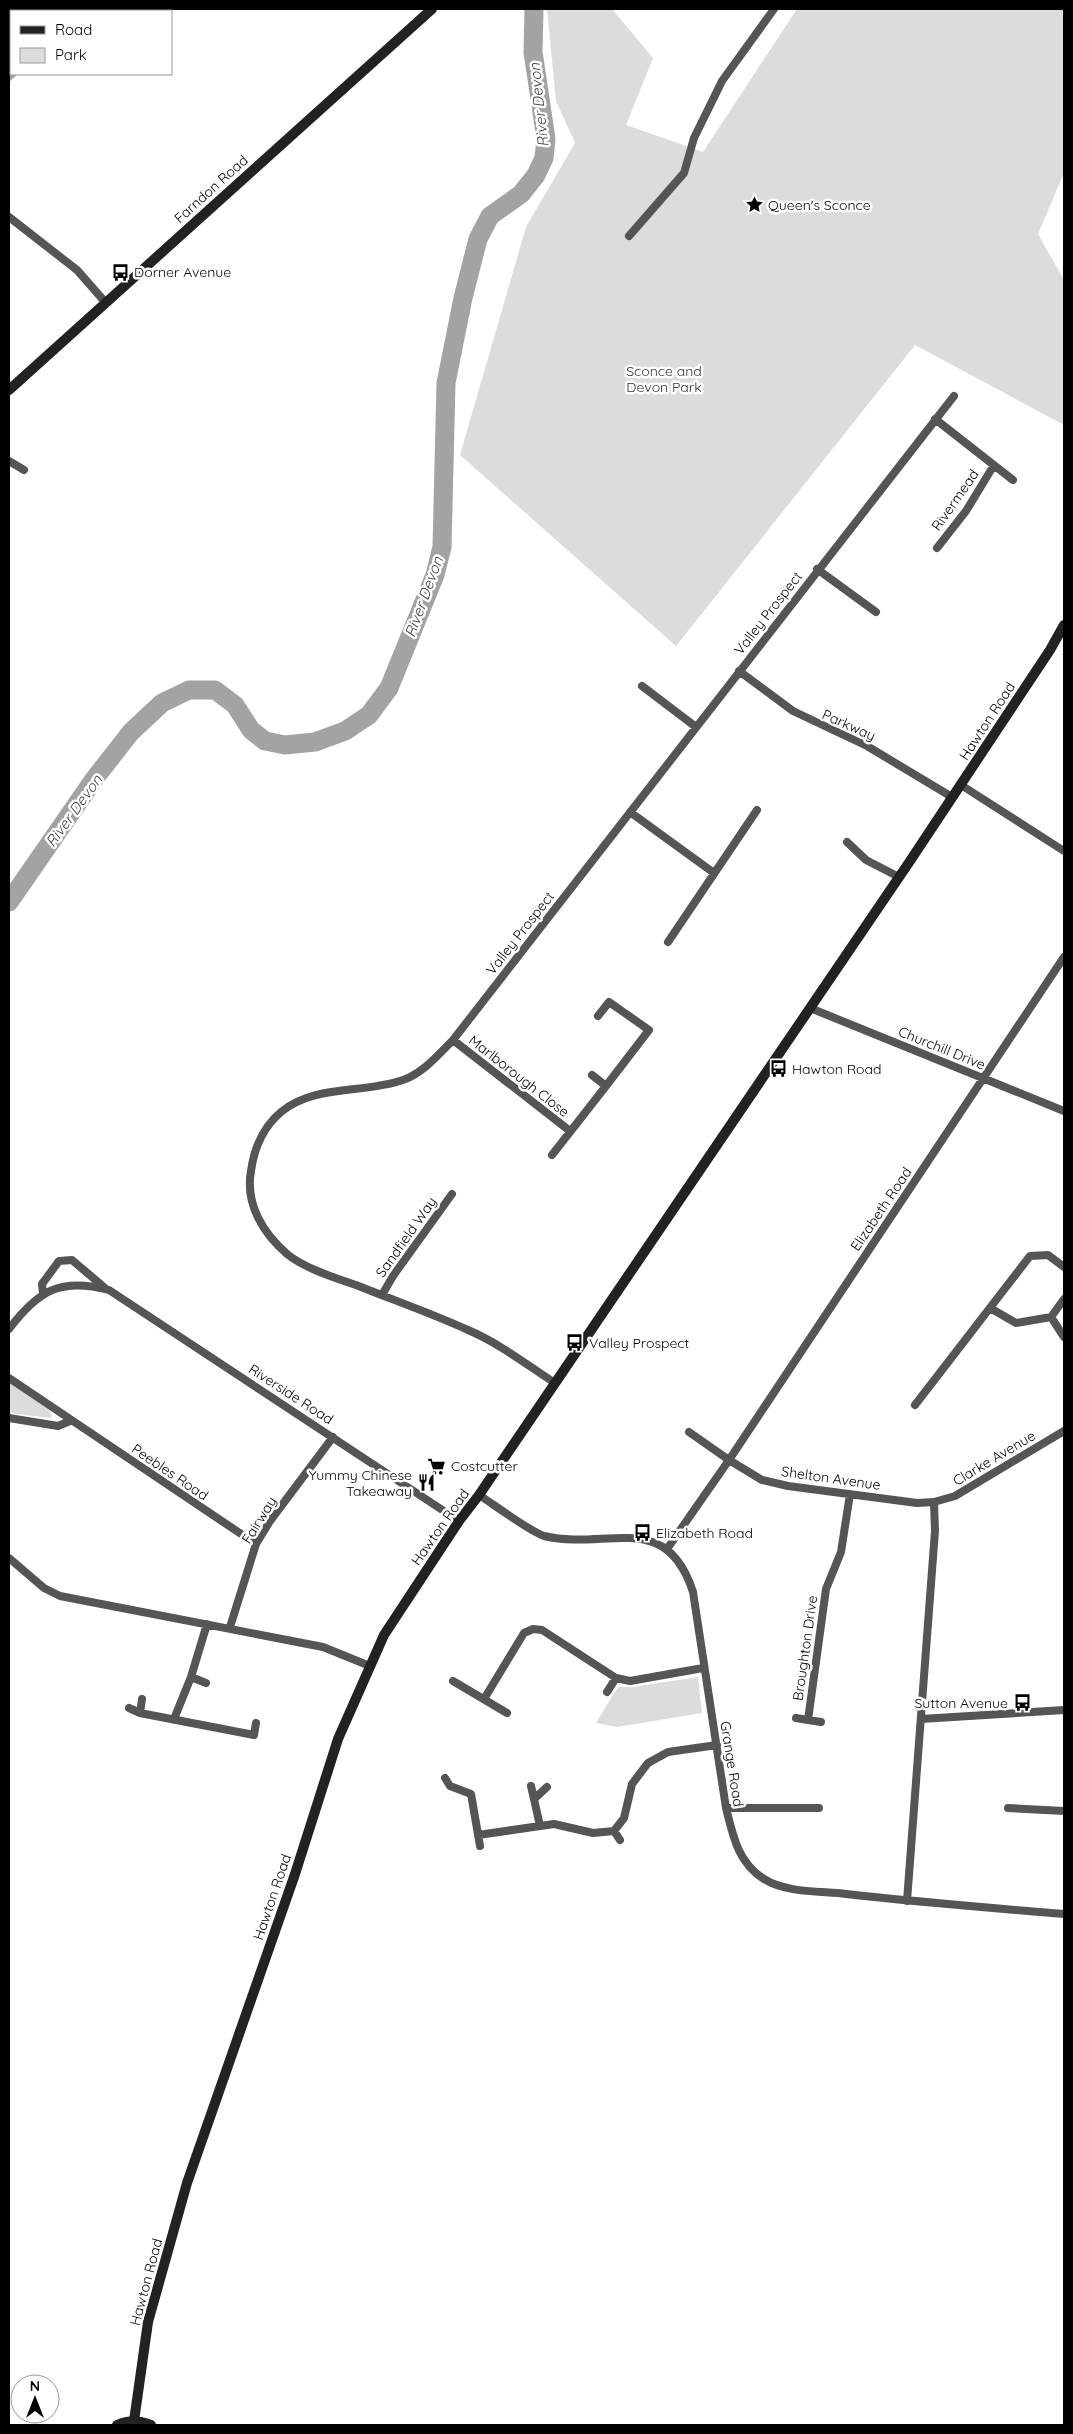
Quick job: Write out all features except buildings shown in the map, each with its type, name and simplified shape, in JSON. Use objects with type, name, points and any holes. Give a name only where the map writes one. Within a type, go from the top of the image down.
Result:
[{"type":"street","name":"Farndon Road","points":[[9,390],[432,9]]},
{"type":"street","points":[[629,236],[684,173],[694,138],[722,81],[774,9]]},
{"type":"street","points":[[9,216],[77,270],[106,303]]},
{"type":"street","name":"Valley Prospect","points":[[555,1383],[477,1334],[328,1275],[289,1255],[266,1232],[252,1206],[250,1177],[253,1155],[263,1132],[279,1114],[296,1101],[318,1094],[372,1087],[404,1079],[428,1065],[453,1040],[954,396]]},
{"type":"street","name":"Rivermead","points":[[935,418],[1013,480]]},
{"type":"street","points":[[9,461],[24,470]]},
{"type":"street","name":"Rivermead","points":[[936,548],[966,511],[994,465]]},
{"type":"street","points":[[817,570],[876,612]]},
{"type":"street","name":"Hawton Road","points":[[134,2421],[148,2322],[187,2183],[295,1874],[338,1739],[384,1634],[459,1521],[479,1495],[899,877],[1064,625]]},
{"type":"street","name":"Parkway","points":[[739,671],[793,711],[867,746],[952,797]]},
{"type":"street","points":[[642,686],[696,727]]},
{"type":"street","points":[[961,785],[1064,852]]},
{"type":"street","points":[[668,942],[757,810]]},
{"type":"street","points":[[630,812],[714,873]]},
{"type":"street","points":[[847,842],[866,860],[899,877]]},
{"type":"street","name":"Elizabeth Road","points":[[667,1549],[729,1460],[1064,957]]},
{"type":"street","name":"Marlborough Close","points":[[552,1155],[649,1030],[609,1002],[598,1016]]},
{"type":"street","name":"Churchill Drive","points":[[810,1008],[1064,1111]]},
{"type":"street","name":"Marlborough Close","points":[[453,1040],[570,1131]]},
{"type":"street","points":[[592,1075],[606,1086]]},
{"type":"street","name":"Sandfield Way","points":[[382,1295],[392,1276],[452,1194]]},
{"type":"street","points":[[915,1405],[1030,1256],[1048,1255],[1064,1267]]},
{"type":"street","name":"Riverside Road","points":[[43,1293],[42,1284],[59,1261],[72,1260],[109,1290],[459,1521]]},
{"type":"street","name":"Riverside Road","points":[[9,1329],[43,1293],[55,1287],[90,1285],[109,1290]]},
{"type":"street","points":[[990,1308],[1016,1323],[1051,1316],[1064,1299]]},
{"type":"street","points":[[1051,1316],[1064,1338]]},
{"type":"street","name":"Peebles Road","points":[[9,1378],[70,1421],[256,1544]]},
{"type":"street","points":[[9,1418],[58,1426],[70,1421]]},
{"type":"street","name":"Clarke Avenue","points":[[934,1502],[955,1496],[1064,1431]]},
{"type":"street","name":"Shelton Avenue","points":[[689,1432],[762,1480],[788,1486],[918,1503],[934,1502]]},
{"type":"street","name":"Fairway","points":[[230,1627],[256,1544],[270,1521],[333,1437]]},
{"type":"street","name":"Broughton Drive","points":[[808,1720],[826,1589],[841,1552],[850,1494]]},
{"type":"street","name":"Grange Road","points":[[479,1495],[542,1535],[558,1538],[637,1538],[654,1542],[667,1549],[679,1560],[687,1573],[693,1592],[726,1808],[735,1841],[744,1862],[765,1880],[790,1888],[907,1901],[1064,1914]]},
{"type":"street","points":[[907,1901],[935,1530],[934,1502]]},
{"type":"street","points":[[9,1558],[44,1588],[60,1596],[230,1627],[323,1647],[370,1666]]},
{"type":"street","points":[[174,1720],[191,1677],[207,1624]]},
{"type":"street","points":[[484,1699],[524,1633],[533,1629],[542,1630],[616,1678],[630,1681],[704,1668]]},
{"type":"street","points":[[191,1677],[206,1683]]},
{"type":"street","points":[[607,1692],[616,1678]]},
{"type":"street","points":[[453,1681],[507,1713]]},
{"type":"street","points":[[140,1713],[142,1699]]},
{"type":"street","points":[[128,1708],[140,1713],[254,1735],[256,1723]]},
{"type":"street","points":[[921,1719],[1064,1710]]},
{"type":"street","name":"Broughton Drive","points":[[796,1718],[821,1722]]},
{"type":"street","points":[[478,1835],[554,1824],[593,1833],[614,1831],[624,1818],[632,1784],[648,1764],[668,1752],[717,1745]]},
{"type":"street","points":[[445,1778],[450,1786],[471,1794],[480,1846]]},
{"type":"street","points":[[445,1794],[450,1786]]},
{"type":"street","points":[[531,1786],[540,1826]]},
{"type":"street","points":[[534,1799],[546,1787]]},
{"type":"street","points":[[1015,1799],[1011,1808],[1064,1811]]},
{"type":"street","points":[[726,1808],[819,1808]]},
{"type":"street","points":[[614,1831],[620,1840]]},
{"type":"street","points":[[116,2425],[134,2421],[151,2425]]},
{"type":"green space","name":"Sconce and Devon Park","points":[[547,9],[612,9],[653,58],[626,125],[703,152],[797,9],[1064,9],[1064,173],[1038,234],[1064,280],[1064,425],[915,345],[676,646],[460,455],[526,227],[575,143],[556,101]]},
{"type":"green space","points":[[9,1382],[49,1410],[52,1414],[51,1418],[9,1413]]},
{"type":"green space","points":[[698,1677],[702,1713],[617,1727],[596,1723],[618,1687],[632,1687]]},
{"type":"shaded area","points":[[9,9],[80,9],[10,10],[10,75],[17,75],[9,82]]},
{"type":"waterway","name":"River Devon","points":[[9,902],[95,778],[131,732],[162,703],[189,690],[215,690],[235,705],[251,730],[265,741],[285,745],[315,742],[345,731],[369,715],[389,688],[435,575],[442,547],[446,383],[463,298],[478,239],[490,216],[521,194],[536,175],[544,158],[546,139],[533,52],[534,9]]},
{"type":"place","name":"Queen's Sconce","points":[[754,205]]},
{"type":"place","name":"Dorner Avenue","points":[[120,272]]},
{"type":"place","name":"Hawton Road","points":[[778,1069]]},
{"type":"place","name":"Valley Prospect","points":[[575,1343]]},
{"type":"place","name":"Costcutter","points":[[437,1466]]},
{"type":"place","name":"Yummy Chinese Takeaway","points":[[426,1483]]},
{"type":"place","name":"Elizabeth Road","points":[[642,1533]]},
{"type":"place","name":"Sutton Avenue","points":[[1022,1703]]}]
